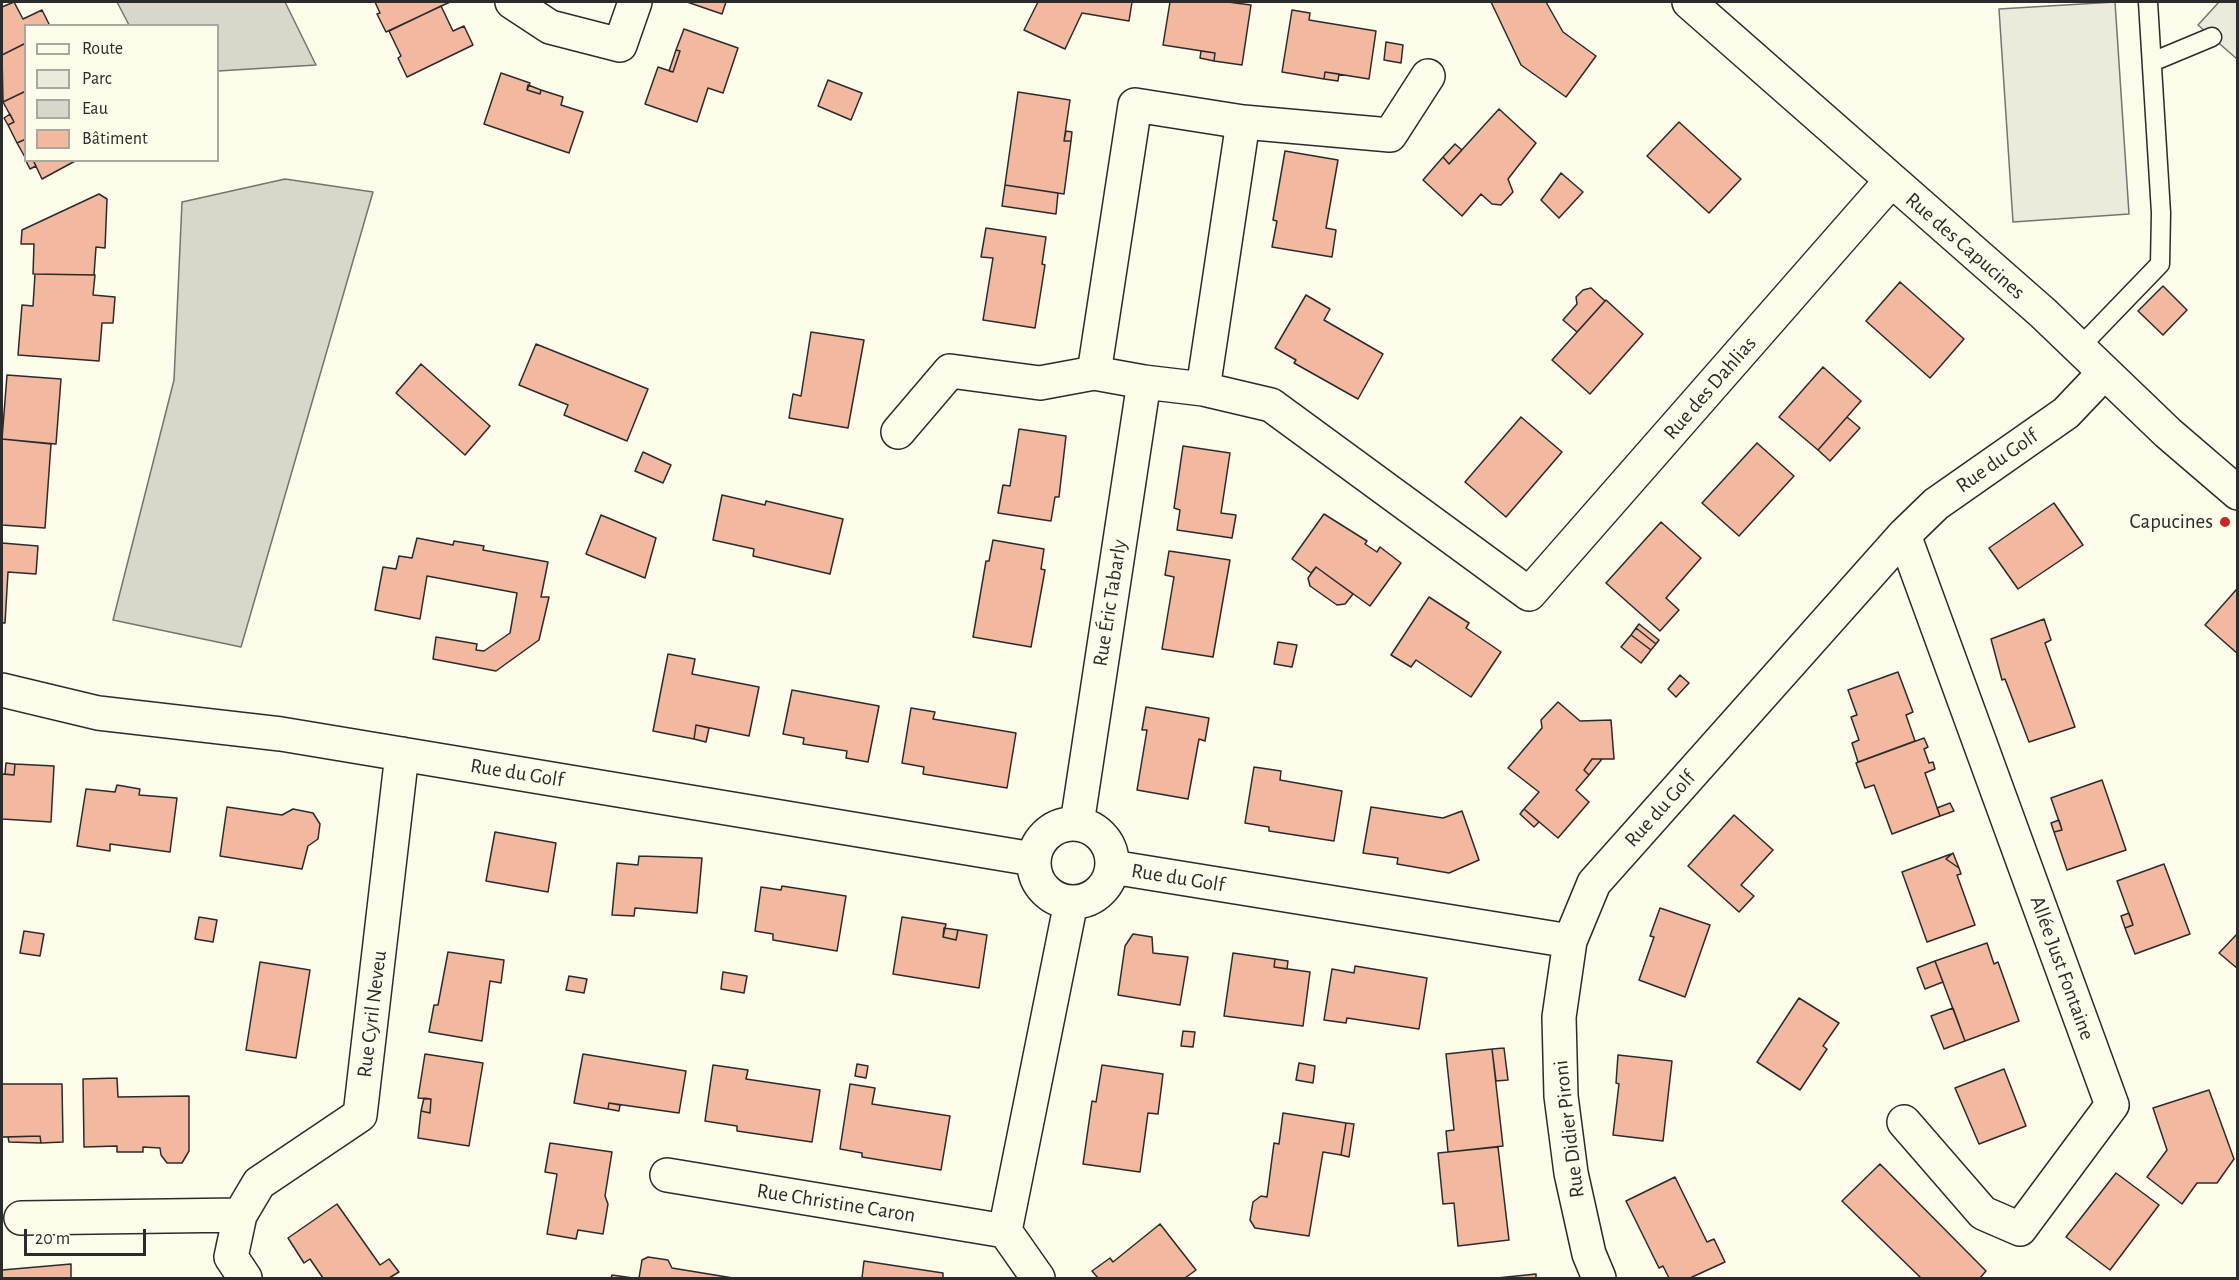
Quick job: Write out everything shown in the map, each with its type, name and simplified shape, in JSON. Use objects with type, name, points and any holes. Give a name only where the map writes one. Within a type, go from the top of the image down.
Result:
[{"type":"street","points":[[512,2],[550,27],[620,45],[635,2]]},
{"type":"street","name":"Rue des Capucines","points":[[1689,2],[2079,348],[2238,493]]},
{"type":"street","points":[[1094,373],[1135,105],[1243,122],[1390,135],[1428,76]]},
{"type":"street","points":[[898,432],[950,371],[1040,383],[1094,373],[1203,389],[1243,122]]},
{"type":"street","name":"Rue des Dahlias","points":[[1203,389],[1271,405],[1529,594],[1891,181]]},
{"type":"street","name":"Rue du Golf","points":[[1112,867],[1570,941],[1594,883],[1905,535],[1936,504],[2066,413],[2104,373]]},
{"type":"street","name":"Rue Éric Tabarly","points":[[1077,824],[1144,382]]},
{"type":"street","name":"Allée Just Fontaine","points":[[1904,1122],[1983,1213],[2020,1229],[2112,1105],[1905,535]]},
{"type":"street","name":"Rue du Golf","points":[[2,690],[98,713],[281,734],[1034,859]]},
{"type":"street","name":"Rue Cyril Neveu","points":[[245,1278],[231,1257],[240,1215],[259,1183],[360,1115],[402,754]]},
{"type":"street","points":[[1077,824],[1093,829],[1104,839],[1111,854],[1112,867],[1108,881],[1099,892],[1085,900],[1071,902],[1055,898],[1042,887],[1034,870],[1034,859],[1038,844],[1047,833],[1060,826],[1077,824]]},
{"type":"street","points":[[1038,1278],[1005,1231],[1071,902]]},
{"type":"street","name":"Rue Didier Pironi","points":[[1570,941],[1559,1017],[1561,1096],[1571,1173],[1589,1254],[1599,1278]]},
{"type":"street","name":"Rue Christine Caron","points":[[667,1175],[1005,1231]]},
{"type":"street","points":[[21,1218],[240,1215]]},
{"type":"lane","points":[[2079,348],[2160,264],[2162,213],[2148,2]]},
{"type":"lane","points":[[2152,62],[2212,37]]},
{"type":"green space","points":[[2115,2],[2129,214],[2013,222],[1999,9]]},
{"type":"shaded area","points":[[2219,2],[2237,2],[2237,59],[2198,25]]},
{"type":"water","points":[[117,2],[285,2],[316,65],[219,71],[219,24],[128,24]]},
{"type":"water","points":[[285,179],[373,192],[241,647],[113,620],[174,380],[182,202]]},
{"type":"building","points":[[14,2],[23,19],[42,10],[49,24],[24,24],[24,44],[2,55],[2,7]]},
{"type":"building","points":[[375,2],[450,2],[386,32],[377,14],[380,13]]},
{"type":"building","points":[[687,2],[726,2],[722,14]]},
{"type":"building","points":[[1038,2],[1132,2],[1129,21],[1082,13],[1065,49],[1024,30]]},
{"type":"building","points":[[1170,2],[1228,2],[1251,5],[1242,65],[1214,61],[1215,53],[1163,45]]},
{"type":"building","points":[[1491,2],[1546,2],[1563,32],[1596,56],[1566,97],[1521,65]]},
{"type":"building","points":[[441,6],[453,31],[464,26],[473,45],[407,77],[398,58],[401,56],[389,31]]},
{"type":"building","points":[[1292,10],[1310,13],[1309,20],[1376,31],[1369,79],[1325,72],[1324,79],[1282,72]]},
{"type":"building","points":[[684,29],[738,48],[723,93],[708,88],[697,122],[645,104],[658,67],[673,72],[680,51],[676,50]]},
{"type":"building","points":[[1386,42],[1403,45],[1401,63],[1384,60]]},
{"type":"building","points":[[24,44],[24,92],[3,102],[2,55]]},
{"type":"building","points":[[676,50],[680,51],[673,72],[669,71]]},
{"type":"building","points":[[1201,51],[1215,53],[1214,61],[1200,58]]},
{"type":"building","points":[[1325,72],[1339,74],[1338,81],[1324,79]]},
{"type":"building","points":[[501,73],[530,83],[527,90],[540,94],[541,90],[563,97],[561,105],[583,112],[569,153],[484,124]]},
{"type":"building","points":[[828,80],[862,93],[851,120],[818,106]]},
{"type":"building","points":[[528,85],[541,90],[540,94],[527,90]]},
{"type":"building","points":[[24,92],[24,140],[17,143],[8,125],[14,122],[3,102]]},
{"type":"building","points":[[1018,92],[1070,100],[1064,141],[1071,141],[1064,194],[1005,185]]},
{"type":"building","points":[[1499,109],[1536,143],[1508,179],[1513,192],[1501,205],[1492,204],[1481,194],[1462,216],[1423,180],[1443,157],[1449,164]]},
{"type":"building","points":[[10,114],[14,122],[8,125],[4,118]]},
{"type":"building","points":[[1679,122],[1741,179],[1709,213],[1647,156]]},
{"type":"building","points":[[1066,131],[1072,132],[1071,141],[1064,141]]},
{"type":"building","points":[[24,140],[24,155],[17,143]]},
{"type":"building","points":[[1455,144],[1462,150],[1449,164],[1443,157]]},
{"type":"building","points":[[1285,151],[1338,160],[1326,228],[1336,230],[1332,257],[1272,247],[1277,221],[1273,220]]},
{"type":"building","points":[[26,162],[34,162],[36,166],[30,169]]},
{"type":"building","points":[[34,162],[73,162],[42,179]]},
{"type":"building","points":[[1561,173],[1583,192],[1559,218],[1541,200]]},
{"type":"building","points":[[1005,185],[1058,193],[1056,214],[1002,206]]},
{"type":"building","points":[[99,194],[107,199],[105,248],[96,247],[94,275],[33,274],[34,244],[21,244],[22,230]]},
{"type":"building","points":[[986,228],[1046,237],[1042,264],[1045,265],[1035,328],[983,320],[993,258],[981,257]]},
{"type":"building","points":[[35,274],[95,275],[93,295],[115,297],[113,323],[102,323],[99,361],[18,355],[22,305],[33,306]]},
{"type":"building","points":[[1900,282],[1964,339],[1930,378],[1866,321]]},
{"type":"building","points":[[2163,286],[2187,310],[2163,335],[2138,311]]},
{"type":"building","points":[[1591,288],[1605,301],[1577,332],[1563,320],[1577,304],[1576,297],[1583,290]]},
{"type":"building","points":[[1306,295],[1330,309],[1324,320],[1383,354],[1358,399],[1294,363],[1296,360],[1275,348]]},
{"type":"building","points":[[1606,300],[1643,334],[1590,394],[1552,360]]},
{"type":"building","points":[[811,332],[864,340],[848,428],[789,418],[793,394],[801,396]]},
{"type":"building","points":[[536,344],[648,389],[627,441],[564,415],[568,405],[519,385]]},
{"type":"building","points":[[421,364],[490,426],[465,455],[396,393]]},
{"type":"building","points":[[1823,367],[1861,401],[1818,450],[1779,417]]},
{"type":"building","points":[[7,375],[61,379],[56,444],[2,439]]},
{"type":"building","points":[[1521,417],[1562,452],[1506,517],[1465,482]]},
{"type":"building","points":[[1847,417],[1860,428],[1830,461],[1818,450]]},
{"type":"building","points":[[1019,429],[1066,436],[1059,497],[1055,497],[1051,521],[998,513],[1003,485],[1010,486]]},
{"type":"building","points":[[2,439],[51,444],[45,528],[2,525]]},
{"type":"building","points":[[1757,443],[1794,476],[1739,536],[1702,503]]},
{"type":"building","points":[[1183,446],[1230,453],[1221,513],[1236,515],[1232,538],[1177,530],[1180,510],[1174,508]]},
{"type":"building","points":[[643,452],[671,465],[663,483],[635,471]]},
{"type":"building","points":[[722,495],[765,505],[766,501],[843,519],[830,574],[753,556],[754,549],[713,540]]},
{"type":"building","points":[[2054,503],[2083,545],[2018,589],[1989,548]]},
{"type":"building","points":[[1324,514],[1367,541],[1365,544],[1377,552],[1380,547],[1401,563],[1370,606],[1316,567],[1311,573],[1292,559]]},
{"type":"building","points":[[601,515],[656,538],[645,578],[586,554]]},
{"type":"building","points":[[1661,522],[1701,558],[1666,598],[1679,610],[1660,631],[1606,583]]},
{"type":"building","points":[[417,538],[453,545],[454,541],[484,546],[483,550],[548,562],[541,597],[549,597],[539,640],[496,671],[433,659],[436,637],[477,644],[476,650],[484,651],[510,633],[517,593],[427,576],[420,619],[375,610],[383,567],[396,569],[399,556],[412,558]]},
{"type":"building","points":[[993,540],[1044,549],[1041,569],[1045,570],[1031,647],[973,637],[986,561],[989,561]]},
{"type":"building","points":[[2,543],[38,546],[36,574],[8,572],[5,623],[2,623]]},
{"type":"building","points":[[1169,551],[1230,560],[1213,657],[1162,649],[1174,577],[1165,575]]},
{"type":"building","points":[[1316,567],[1353,594],[1345,604],[1337,605],[1310,586],[1308,578]]},
{"type":"building","points":[[2236,590],[2238,592],[2238,654],[2205,625]]},
{"type":"building","points":[[1429,597],[1469,623],[1466,628],[1501,652],[1471,697],[1416,660],[1411,667],[1391,655]]},
{"type":"building","points":[[2044,619],[2051,640],[2045,643],[2075,727],[2029,742],[2005,679],[2002,680],[1991,639]]},
{"type":"building","points":[[1639,624],[1659,640],[1656,644],[1636,628]]},
{"type":"building","points":[[1636,628],[1656,644],[1651,650],[1631,635]]},
{"type":"building","points":[[1631,635],[1651,650],[1641,663],[1621,647]]},
{"type":"building","points":[[1278,642],[1297,645],[1292,667],[1274,664]]},
{"type":"building","points":[[668,654],[695,659],[692,674],[759,687],[749,736],[696,725],[694,739],[653,731]]},
{"type":"building","points":[[1898,672],[1913,712],[1906,715],[1915,741],[1858,762],[1852,743],[1859,740],[1851,717],[1857,715],[1848,690]]},
{"type":"building","points":[[1680,675],[1689,683],[1676,697],[1668,689]]},
{"type":"building","points":[[792,690],[879,706],[868,762],[846,758],[847,751],[803,744],[804,738],[783,734]]},
{"type":"building","points":[[1558,702],[1580,721],[1611,720],[1614,759],[1592,759],[1584,770],[1589,775],[1576,790],[1589,802],[1558,838],[1524,809],[1539,792],[1508,768],[1542,728],[1541,720]]},
{"type":"building","points":[[1146,707],[1209,718],[1205,741],[1199,739],[1188,799],[1137,790],[1147,730],[1142,730]]},
{"type":"building","points":[[911,708],[935,712],[933,719],[1016,733],[1007,788],[923,774],[924,767],[902,763]]},
{"type":"building","points":[[696,725],[709,728],[706,742],[694,739]]},
{"type":"building","points":[[1924,738],[1928,747],[1924,749],[1929,763],[1933,762],[1935,769],[1925,773],[1940,816],[1892,834],[1874,785],[1865,788],[1856,763]]},
{"type":"building","points":[[1592,759],[1602,759],[1589,775],[1584,770]]},
{"type":"building","points":[[6,763],[15,764],[14,775],[5,774]]},
{"type":"building","points":[[15,764],[54,766],[51,822],[2,819],[2,774],[14,775]]},
{"type":"building","points":[[1254,767],[1281,771],[1280,780],[1342,791],[1334,841],[1269,831],[1269,827],[1245,823]]},
{"type":"building","points":[[2102,780],[2126,850],[2067,870],[2054,832],[2062,830],[2051,798]]},
{"type":"building","points":[[117,785],[140,789],[139,795],[177,798],[170,852],[110,844],[110,851],[77,846],[86,789],[115,792]]},
{"type":"building","points":[[1950,803],[1954,811],[1940,816],[1937,808]]},
{"type":"building","points":[[227,807],[282,815],[293,809],[313,813],[320,824],[318,839],[308,846],[302,869],[220,856]]},
{"type":"building","points":[[1371,807],[1443,818],[1462,811],[1479,860],[1449,873],[1397,864],[1398,858],[1363,853]]},
{"type":"building","points":[[1524,809],[1539,822],[1534,827],[1520,814]]},
{"type":"building","points":[[1734,815],[1773,850],[1741,885],[1754,896],[1739,912],[1688,866]]},
{"type":"building","points":[[2059,820],[2062,830],[2054,832],[2051,823]]},
{"type":"building","points":[[495,832],[556,843],[548,892],[486,881]]},
{"type":"building","points":[[1953,853],[1959,868],[1946,859]]},
{"type":"building","points":[[1951,854],[1946,859],[1959,868],[1961,874],[1957,875],[1975,925],[1927,942],[1902,872]]},
{"type":"building","points":[[639,856],[702,858],[697,913],[635,908],[634,916],[612,915],[617,863],[638,865]]},
{"type":"building","points":[[2164,864],[2190,934],[2135,954],[2125,928],[2133,925],[2117,881]]},
{"type":"building","points":[[782,886],[846,896],[837,951],[773,940],[773,934],[755,931],[761,887],[781,890]]},
{"type":"building","points":[[1660,908],[1710,925],[1685,997],[1639,980],[1654,937],[1650,936]]},
{"type":"building","points":[[2129,913],[2133,925],[2125,928],[2121,916]]},
{"type":"building","points":[[199,917],[217,920],[213,942],[195,939]]},
{"type":"building","points":[[902,917],[946,924],[943,937],[956,940],[958,930],[987,935],[979,988],[893,974]]},
{"type":"building","points":[[944,928],[958,930],[956,940],[943,937]]},
{"type":"building","points":[[24,931],[44,934],[40,956],[20,953]]},
{"type":"building","points":[[2238,933],[2238,969],[2219,953]]},
{"type":"building","points":[[1133,934],[1152,937],[1153,953],[1188,957],[1180,1005],[1118,995],[1125,946]]},
{"type":"building","points":[[1987,943],[1994,964],[1998,962],[2019,1021],[1965,1041],[1935,961]]},
{"type":"building","points":[[448,952],[504,960],[501,983],[490,981],[482,1041],[429,1032],[434,1005],[438,1005]]},
{"type":"building","points":[[1233,953],[1275,959],[1274,967],[1310,972],[1303,1026],[1224,1016]]},
{"type":"building","points":[[1275,959],[1288,961],[1287,969],[1274,967]]},
{"type":"building","points":[[1935,961],[1943,982],[1925,989],[1917,968]]},
{"type":"building","points":[[260,962],[310,970],[296,1058],[246,1050]]},
{"type":"building","points":[[1355,966],[1427,978],[1419,1029],[1347,1018],[1346,1023],[1324,1020],[1332,969],[1354,973]]},
{"type":"building","points":[[723,972],[747,976],[744,993],[721,989]]},
{"type":"building","points":[[569,976],[587,979],[584,993],[566,990]]},
{"type":"building","points":[[1799,998],[1839,1023],[1823,1046],[1827,1049],[1800,1090],[1757,1062]]},
{"type":"building","points":[[1953,1008],[1965,1041],[1944,1049],[1931,1016]]},
{"type":"building","points":[[1183,1031],[1195,1032],[1193,1047],[1181,1046]]},
{"type":"building","points":[[1504,1048],[1508,1080],[1496,1081],[1492,1049]]},
{"type":"building","points":[[1492,1049],[1503,1146],[1448,1152],[1446,1131],[1454,1130],[1446,1054]]},
{"type":"building","points":[[425,1054],[483,1063],[469,1146],[418,1138],[421,1111],[430,1113],[431,1099],[418,1098]]},
{"type":"building","points":[[583,1054],[686,1071],[679,1113],[609,1103],[608,1109],[574,1103]]},
{"type":"building","points":[[1618,1055],[1672,1061],[1663,1141],[1613,1135],[1619,1084],[1616,1083]]},
{"type":"building","points":[[1299,1063],[1315,1066],[1313,1083],[1296,1080]]},
{"type":"building","points":[[857,1064],[868,1066],[866,1078],[855,1076]]},
{"type":"building","points":[[713,1065],[748,1070],[746,1079],[820,1090],[812,1142],[737,1131],[737,1126],[705,1121]]},
{"type":"building","points":[[1102,1065],[1163,1074],[1158,1114],[1148,1113],[1140,1172],[1083,1164],[1092,1101],[1096,1102]]},
{"type":"building","points":[[2004,1069],[2026,1126],[1979,1144],[1955,1088]]},
{"type":"building","points":[[117,1078],[118,1097],[189,1096],[189,1151],[182,1163],[167,1163],[161,1155],[160,1148],[143,1147],[143,1152],[117,1152],[117,1146],[84,1147],[83,1079]]},
{"type":"building","points":[[2,1084],[62,1084],[63,1142],[41,1143],[40,1136],[2,1137]]},
{"type":"building","points":[[850,1084],[875,1088],[872,1104],[950,1116],[941,1170],[862,1157],[862,1153],[840,1149]]},
{"type":"building","points":[[2209,1090],[2234,1159],[2217,1183],[2197,1183],[2182,1204],[2147,1177],[2167,1150],[2153,1108]]},
{"type":"building","points":[[424,1098],[431,1099],[430,1113],[421,1111]]},
{"type":"building","points":[[609,1103],[620,1105],[619,1111],[608,1109]]},
{"type":"building","points":[[1283,1113],[1346,1123],[1341,1155],[1323,1152],[1309,1236],[1255,1228],[1250,1220],[1253,1202],[1261,1196],[1267,1197],[1274,1143],[1279,1144]]},
{"type":"building","points":[[1346,1123],[1354,1124],[1349,1157],[1341,1155]]},
{"type":"building","points":[[40,1136],[41,1143],[9,1142],[8,1137]]},
{"type":"building","points":[[550,1143],[612,1152],[605,1196],[608,1204],[603,1234],[578,1230],[576,1239],[547,1234],[557,1174],[545,1172]]},
{"type":"building","points":[[1498,1147],[1509,1240],[1458,1246],[1454,1203],[1443,1204],[1438,1153]]},
{"type":"building","points":[[1880,1164],[1986,1271],[1980,1278],[1921,1278],[1842,1201]]},
{"type":"building","points":[[2116,1173],[2159,1205],[2110,1270],[2066,1237]]},
{"type":"building","points":[[1675,1177],[1707,1242],[1714,1239],[1725,1262],[1690,1278],[1669,1278],[1663,1266],[1659,1268],[1626,1201]]},
{"type":"building","points":[[337,1204],[380,1265],[389,1259],[399,1272],[389,1278],[323,1278],[310,1259],[304,1263],[288,1238]]},
{"type":"building","points":[[1160,1224],[1196,1270],[1185,1278],[1098,1278],[1092,1271],[1110,1258],[1113,1262]]},
{"type":"building","points":[[648,1257],[668,1260],[672,1268],[733,1278],[639,1278],[642,1260]]},
{"type":"building","points":[[864,1261],[943,1273],[943,1278],[862,1278]]},
{"type":"building","points":[[71,1264],[71,1278],[2,1278],[2,1270]]},
{"type":"building","points":[[1536,1274],[1536,1278],[1497,1278]]},
{"type":"building","points":[[612,1275],[633,1278],[611,1278]]},
{"type":"place","name":"Capucines","points":[[2225,522]]}]
